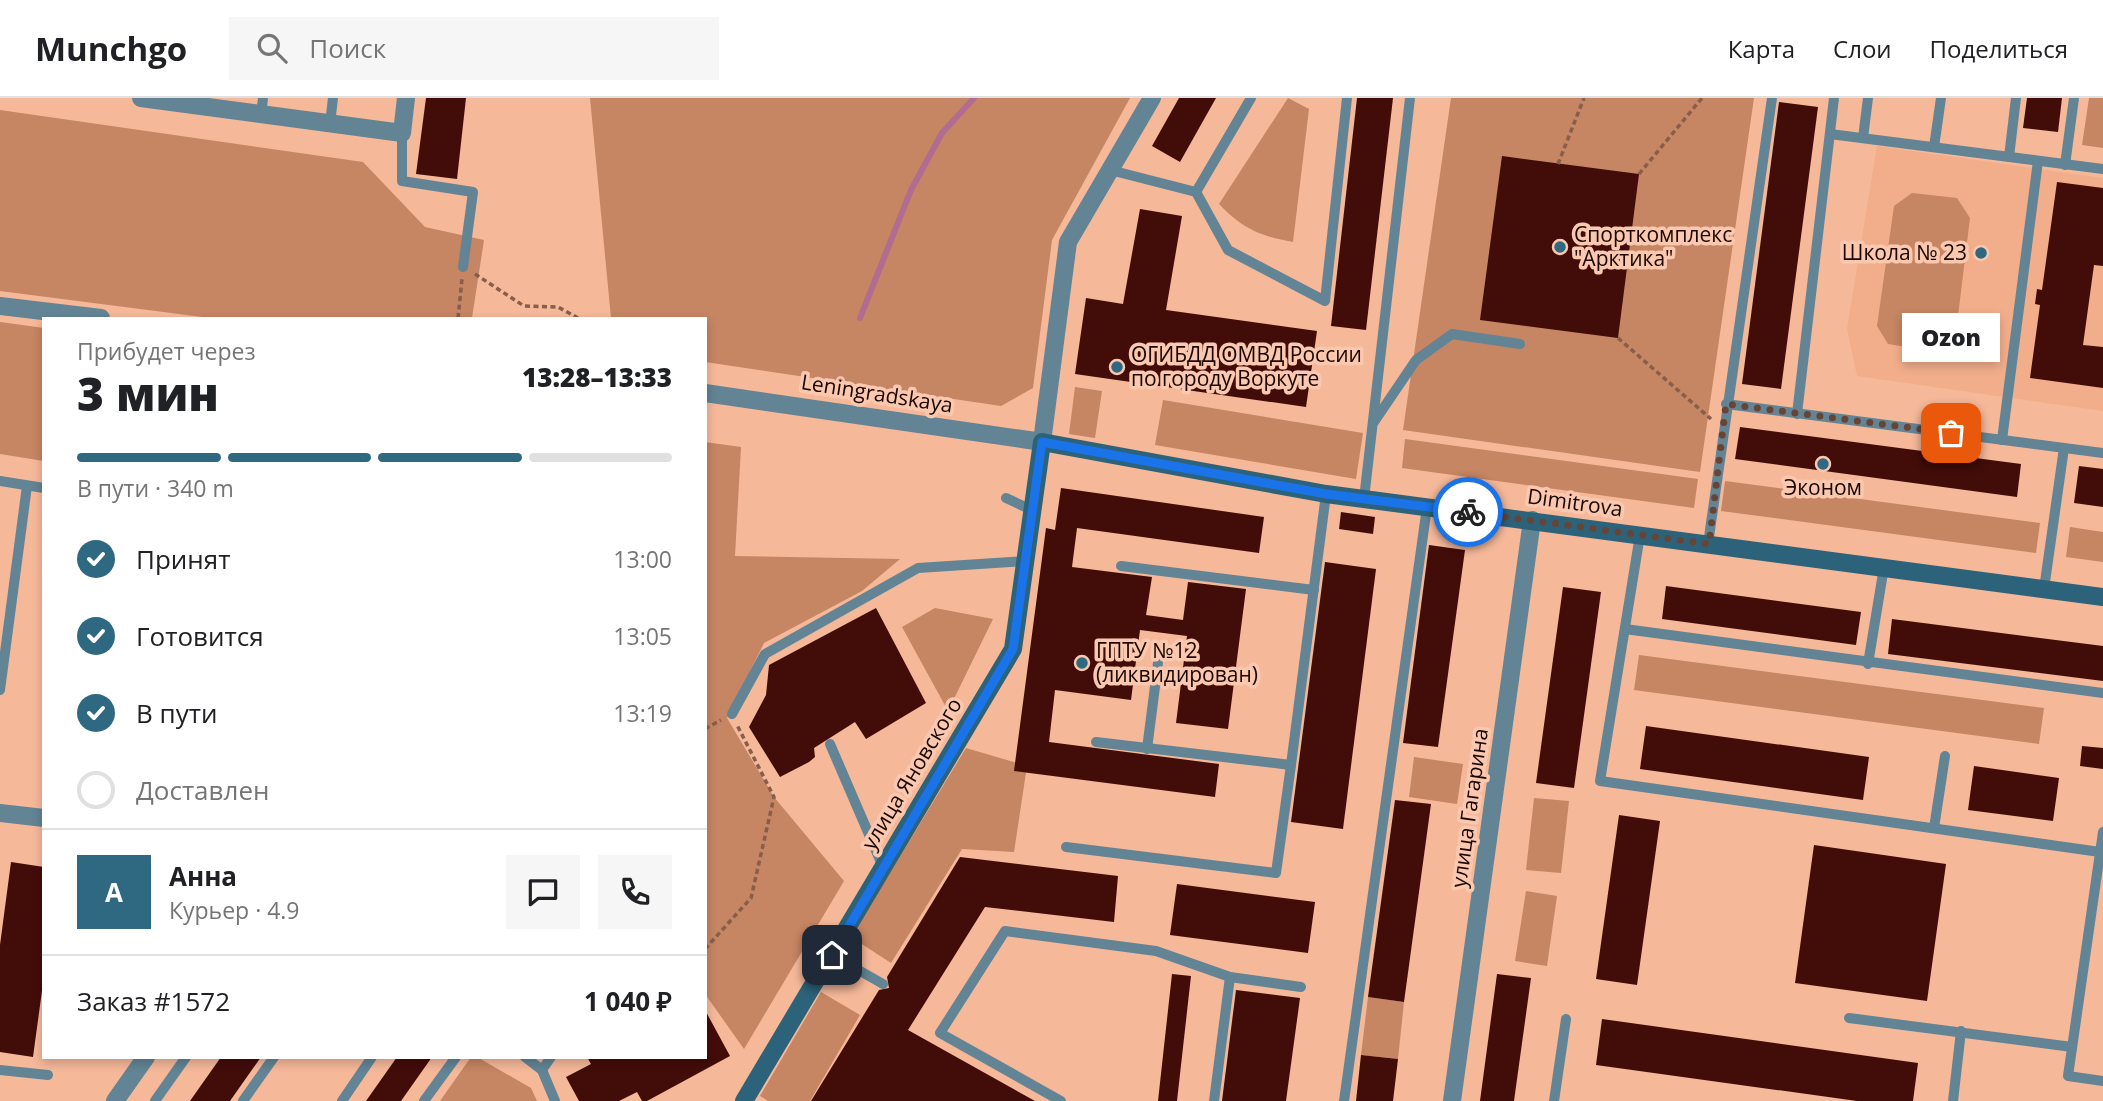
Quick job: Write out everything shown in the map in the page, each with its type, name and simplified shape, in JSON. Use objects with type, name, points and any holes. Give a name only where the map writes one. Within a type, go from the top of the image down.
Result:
[{"type":"main road","name":"Dimitrova","points":[[1042,442],[1326,494],[2103,597]]},
{"type":"main road","name":"улица Яновского","points":[[744,1101],[1013,649],[1042,442]]},
{"type":"street","points":[[148,98],[262,107],[330,124],[402,133],[406,98]]},
{"type":"street","points":[[1042,442],[1068,242],[1152,98]]},
{"type":"street","points":[[0,306],[93,317]]},
{"type":"street","name":"Leningradskaya","points":[[707,393],[1042,442]]},
{"type":"street","name":"улица Гагарина","points":[[1452,1101],[1532,520]]},
{"type":"street","points":[[0,813],[42,818]]},
{"type":"street","points":[[115,1101],[145,1059]]},
{"type":"lane","points":[[330,124],[333,98]]},
{"type":"lane","points":[[1196,192],[1251,98]]},
{"type":"lane","points":[[1110,170],[1196,192],[1228,250],[1325,301],[1347,98]]},
{"type":"lane","points":[[1364,499],[1410,98]]},
{"type":"lane","points":[[1709,544],[1726,404],[1772,98]]},
{"type":"lane","points":[[1797,414],[1834,98]]},
{"type":"lane","points":[[1863,138],[1868,98]]},
{"type":"lane","points":[[1934,147],[1941,98]]},
{"type":"lane","points":[[2009,157],[2016,98]]},
{"type":"lane","points":[[2065,165],[2074,98]]},
{"type":"lane","points":[[402,133],[402,181],[473,192],[463,267]]},
{"type":"lane","points":[[1830,134],[2103,169]]},
{"type":"lane","points":[[2002,440],[2038,161]]},
{"type":"lane","points":[[1373,424],[1416,360],[1452,334],[1520,344]]},
{"type":"lane","points":[[1726,404],[2103,453]]},
{"type":"lane","points":[[2044,589],[2064,448]]},
{"type":"lane","points":[[0,481],[42,488]]},
{"type":"lane","points":[[0,690],[27,486]]},
{"type":"lane","points":[[1066,847],[1276,873],[1326,494]]},
{"type":"lane","points":[[1006,498],[1034,512]]},
{"type":"lane","points":[[1344,1101],[1427,507]]},
{"type":"lane","points":[[1640,535],[1600,781],[2100,852]]},
{"type":"lane","points":[[732,714],[765,654],[918,568],[1027,561]]},
{"type":"lane","points":[[1121,566],[1314,590]]},
{"type":"lane","points":[[1868,663],[1884,567]]},
{"type":"lane","points":[[1625,629],[2103,693]]},
{"type":"lane","points":[[1147,749],[1158,663]]},
{"type":"lane","points":[[1096,742],[1291,765]]},
{"type":"lane","points":[[830,744],[883,868]]},
{"type":"lane","points":[[1934,828],[1945,756]]},
{"type":"lane","points":[[2103,832],[2068,1076],[2103,1081]]},
{"type":"lane","points":[[1061,1101],[940,1033],[1004,931],[1156,951],[1230,977],[1301,987]]},
{"type":"lane","points":[[832,955],[883,984]]},
{"type":"lane","points":[[1214,1101],[1230,977]]},
{"type":"lane","points":[[1849,1018],[2072,1047]]},
{"type":"lane","points":[[1554,1101],[1566,1019]]},
{"type":"lane","points":[[1953,1101],[1961,1031]]},
{"type":"lane","points":[[155,1101],[185,1059]]},
{"type":"lane","points":[[243,1101],[273,1059]]},
{"type":"lane","points":[[342,1101],[371,1059]]},
{"type":"lane","points":[[424,1101],[455,1059]]},
{"type":"lane","points":[[527,1059],[542,1070],[555,1101]]},
{"type":"lane","points":[[542,1070],[550,1059]]},
{"type":"lane","points":[[0,1070],[48,1075]]},
{"type":"path","points":[[1558,163],[1584,98]]},
{"type":"path","points":[[1639,174],[1702,98]]},
{"type":"path","points":[[458,317],[463,267],[524,306],[558,307],[576,317]]},
{"type":"path","points":[[1618,338],[1724,430]]},
{"type":"path","points":[[707,728],[732,714],[774,797],[751,898],[707,947]]},
{"type":"shaded area","points":[[590,98],[1130,98],[1052,240],[1033,388],[1001,406],[707,362],[707,317],[611,317]]},
{"type":"shaded area","points":[[1288,98],[1309,109],[1293,242],[1253,230],[1236,220],[1219,204]]},
{"type":"shaded area","points":[[1451,98],[1754,98],[1700,472],[1403,430]]},
{"type":"shaded area","points":[[2089,98],[2103,98],[2103,148],[2082,145]]},
{"type":"shaded area","points":[[0,110],[363,162],[425,227],[484,240],[472,317],[202,317],[0,291]]},
{"type":"shaded area","name":"Школа № 23","points":[[1877,146],[2103,178],[2103,411],[1857,376],[1847,329]]},
{"type":"shaded area","points":[[1912,193],[1957,198],[1970,218],[1956,332],[1937,352],[1888,344],[1877,326],[1894,206]]},
{"type":"shaded area","points":[[0,322],[42,328],[42,461],[0,454]]},
{"type":"shaded area","points":[[1075,387],[1102,391],[1095,438],[1069,434]]},
{"type":"shaded area","points":[[1163,400],[1363,433],[1356,479],[1155,445]]},
{"type":"shaded area","points":[[1405,439],[1698,479],[1694,508],[1402,468]]},
{"type":"shaded area","points":[[707,442],[741,447],[735,556],[900,559],[862,591],[764,643],[727,718],[774,797],[844,881],[744,1049],[707,997]]},
{"type":"shaded area","points":[[1725,481],[2040,523],[2036,553],[1721,511]]},
{"type":"shaded area","points":[[2070,527],[2103,532],[2103,562],[2066,557]]},
{"type":"shaded area","points":[[935,608],[993,619],[948,711],[902,627]]},
{"type":"shaded area","points":[[1639,655],[2044,708],[2039,744],[1634,690]]},
{"type":"shaded area","points":[[966,748],[1027,766],[1014,852],[962,849],[891,963],[851,937]]},
{"type":"shaded area","points":[[1414,757],[1463,764],[1457,804],[1409,797]]},
{"type":"shaded area","points":[[1534,798],[1569,801],[1561,873],[1526,870]]},
{"type":"shaded area","points":[[1526,891],[1557,896],[1547,966],[1515,961]]},
{"type":"shaded area","points":[[821,992],[860,1015],[810,1101],[768,1101],[760,1096]]},
{"type":"shaded area","points":[[1368,997],[1404,1002],[1398,1059],[1361,1055]]},
{"type":"shaded area","points":[[470,1059],[480,1059],[531,1088],[537,1101],[440,1101]]},
{"type":"building","points":[[426,98],[466,98],[457,179],[416,174]]},
{"type":"building","points":[[1179,98],[1216,98],[1180,162],[1152,146]]},
{"type":"building","points":[[1357,98],[1393,98],[1366,330],[1331,326]]},
{"type":"building","points":[[2027,98],[2062,98],[2058,132],[2023,128]]},
{"type":"building","points":[[1779,102],[1818,107],[1781,389],[1742,384]]},
{"type":"building","name":"Спорткомплекс \"Арктика\"","points":[[1502,156],[1639,174],[1618,338],[1480,320]]},
{"type":"building","points":[[2057,182],[2103,188],[2103,266],[2094,265],[2083,345],[2103,347],[2103,388],[2030,378],[2040,305],[2035,304],[2037,289],[2042,290]]},
{"type":"building","points":[[1140,209],[1182,216],[1166,310],[1317,331],[1306,407],[1075,374],[1086,298],[1123,304]]},
{"type":"building","points":[[1740,427],[2021,464],[2017,497],[1735,459]]},
{"type":"building","points":[[2079,466],[2103,469],[2103,507],[2074,503]]},
{"type":"building","name":"ГПТУ №12 (ликвидирован)","points":[[1061,488],[1264,517],[1259,553],[1077,528],[1072,567],[1152,577],[1146,615],[1183,620],[1188,582],[1246,589],[1228,729],[1176,723],[1187,636],[1140,630],[1131,700],[1055,690],[1049,742],[1219,764],[1215,797],[1014,771],[1046,528],[1055,530]]},
{"type":"building","points":[[1341,512],[1375,517],[1373,534],[1339,529]]},
{"type":"building","points":[[1429,545],[1465,550],[1438,747],[1403,743]]},
{"type":"building","points":[[1325,562],[1376,569],[1343,829],[1291,822]]},
{"type":"building","points":[[1666,586],[1861,612],[1856,645],[1662,619]]},
{"type":"building","points":[[1563,587],[1601,592],[1574,788],[1536,783]]},
{"type":"building","points":[[876,608],[926,703],[866,739],[855,722],[814,748],[815,757],[809,762],[780,777],[749,727],[766,695],[769,665]]},
{"type":"building","points":[[1892,619],[2103,646],[2103,681],[1888,654]]},
{"type":"building","points":[[1646,726],[1869,757],[1863,800],[1640,769]]},
{"type":"building","points":[[2082,746],[2103,748],[2103,769],[2080,766]]},
{"type":"building","points":[[1974,766],[2059,778],[2053,821],[1968,810]]},
{"type":"building","points":[[1395,800],[1431,804],[1404,1002],[1368,997]]},
{"type":"building","points":[[1619,815],[1660,821],[1637,985],[1596,979]]},
{"type":"building","points":[[1814,845],[1946,864],[1927,1001],[1795,983]]},
{"type":"building","points":[[960,857],[1118,876],[1114,922],[985,907],[908,1030],[1035,1101],[811,1101],[879,990],[889,988],[887,977]]},
{"type":"building","points":[[11,862],[42,867],[42,991],[33,1057],[0,1052],[0,945]]},
{"type":"building","points":[[1177,884],[1315,902],[1308,953],[1170,935]]},
{"type":"building","points":[[1172,974],[1191,976],[1177,1101],[1158,1101]]},
{"type":"building","points":[[1497,974],[1531,978],[1514,1101],[1480,1101]]},
{"type":"building","points":[[1236,990],[1300,998],[1286,1101],[1222,1101]]},
{"type":"building","points":[[707,1014],[730,1056],[647,1101],[642,1101],[637,1092],[619,1101],[579,1101],[566,1077],[591,1064],[588,1059],[707,1059]]},
{"type":"building","points":[[1602,1019],[1918,1063],[1913,1101],[1857,1101],[1596,1065]]},
{"type":"building","points":[[1361,1055],[1398,1059],[1393,1101],[1356,1101]]},
{"type":"building","points":[[220,1059],[260,1059],[230,1101],[190,1101]]},
{"type":"building","points":[[396,1059],[431,1059],[401,1101],[366,1101]]},
{"type":"waterway","points":[[860,318],[911,190],[942,133],[974,98]]},
{"type":"way so far","points":[[1468,512],[1709,544],[1726,404],[1951,433]]},
{"type":"place","name":"Спорткомплекс \"Арктика\"","points":[[1560,247]]},
{"type":"place","name":"Школа № 23","points":[[1981,253]]},
{"type":"place","name":"ОГИБДД ОМВД России по городу Воркуте","points":[[1117,367]]},
{"type":"place","name":"Ozon","points":[[1951,433]]},
{"type":"place","name":"Эконом","points":[[1823,464]]},
{"type":"place","name":"ГПТУ №12 (ликвидирован)","points":[[1082,663]]},
{"type":"route","points":[[832,955],[1013,649],[1042,442],[1326,494],[1468,512]]}]
